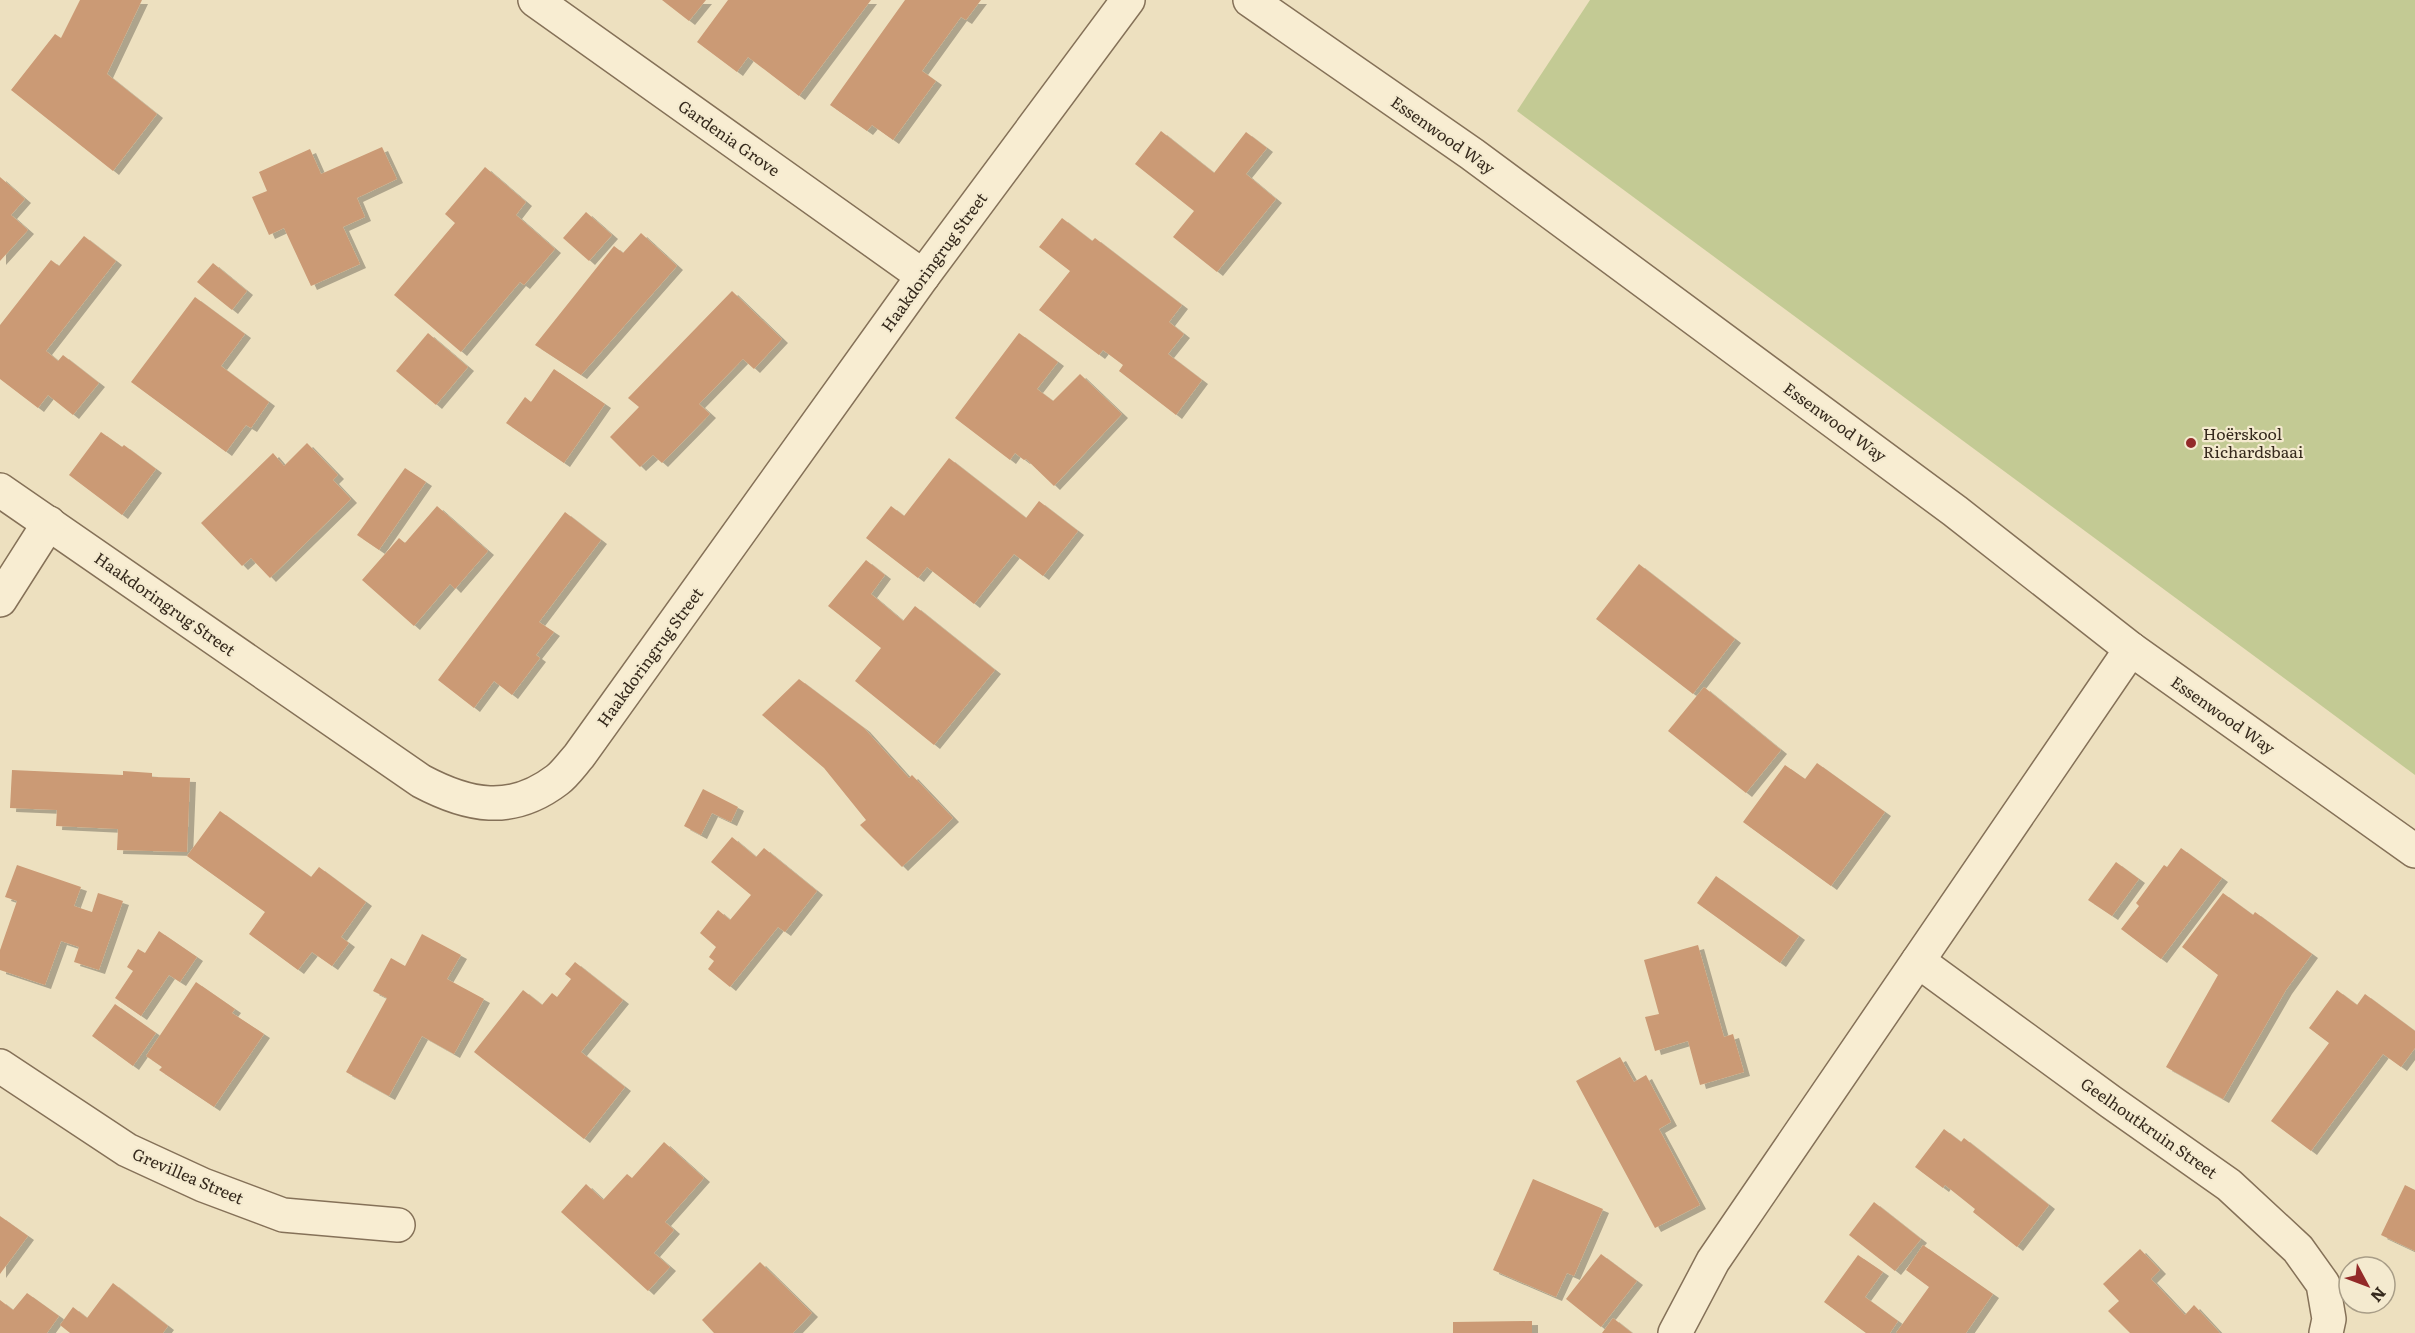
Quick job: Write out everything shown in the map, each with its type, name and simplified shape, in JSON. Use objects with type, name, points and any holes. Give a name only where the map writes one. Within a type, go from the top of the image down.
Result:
[{"type":"street","name":"Gardenia Grove","points":[[535,0],[923,276]]},
{"type":"street","name":"Haakdoringrug Street","points":[[0,490],[421,781],[444,793],[472,803],[500,804],[531,796],[558,779],[579,756],[923,276],[1128,0]]},
{"type":"street","name":"Essenwood Way","points":[[1250,0],[1481,161],[1955,511],[2131,649],[2415,851]]},
{"type":"street","points":[[0,600],[49,523]]},
{"type":"street","points":[[1675,1333],[1713,1261],[2131,649]]},
{"type":"street","name":"Geelhoutkruin Street","points":[[1918,961],[2229,1185],[2298,1249],[2323,1284],[2329,1319],[2326,1333]]},
{"type":"street","name":"Grevillea Street","points":[[0,1066],[127,1150],[203,1185],[283,1215],[398,1225]]},
{"type":"green space","name":"Hoërskool Richardsbaai","points":[[1590,0],[2415,0],[2415,775],[1517,111]]},
{"type":"building","points":[[80,0],[142,0],[107,74],[157,114],[113,171],[11,90],[55,34],[61,38]]},
{"type":"building","points":[[662,0],[706,0],[689,21]]},
{"type":"building","points":[[728,0],[871,0],[799,96],[748,57],[737,72],[697,42]]},
{"type":"building","points":[[905,0],[981,0],[966,20],[961,17],[922,71],[936,81],[893,140],[872,125],[867,131],[830,105]]},
{"type":"building","points":[[1161,131],[1214,173],[1246,132],[1267,148],[1246,174],[1276,199],[1217,272],[1173,237],[1194,211],[1135,164]]},
{"type":"building","points":[[382,147],[397,179],[357,198],[365,217],[343,227],[360,264],[311,286],[284,228],[269,235],[252,197],[267,191],[259,172],[310,149],[321,174]]},
{"type":"building","points":[[485,167],[526,202],[516,215],[555,249],[524,285],[520,282],[461,352],[394,295],[455,223],[445,214]]},
{"type":"building","points":[[0,177],[25,199],[11,215],[28,230],[0,261]]},
{"type":"building","points":[[586,212],[612,235],[589,261],[563,238]]},
{"type":"building","points":[[1062,218],[1092,241],[1095,238],[1182,305],[1169,322],[1184,334],[1168,354],[1202,380],[1176,415],[1119,371],[1123,365],[1103,350],[1099,355],[1039,310],[1070,271],[1039,247]]},
{"type":"building","points":[[641,233],[677,266],[581,375],[535,345],[614,246],[623,253]]},
{"type":"building","points":[[84,236],[116,261],[46,351],[58,361],[63,355],[99,383],[73,415],[48,395],[38,408],[0,379],[0,325],[51,260],[59,266]]},
{"type":"building","points":[[213,263],[247,291],[232,310],[197,282]]},
{"type":"building","points":[[732,291],[782,339],[754,369],[743,359],[699,404],[710,414],[662,463],[653,455],[640,467],[610,437],[639,407],[628,398]]},
{"type":"building","points":[[195,297],[245,334],[221,366],[269,402],[251,428],[246,425],[226,452],[131,382]]},
{"type":"building","points":[[428,333],[468,367],[436,405],[396,371]]},
{"type":"building","points":[[1019,333],[1058,362],[1037,389],[1053,401],[1080,374],[1122,414],[1054,486],[1026,459],[1024,460],[1015,453],[1010,460],[955,418]]},
{"type":"building","points":[[554,369],[605,404],[564,463],[506,423],[525,397],[531,402]]},
{"type":"building","points":[[101,432],[122,447],[124,445],[156,469],[122,515],[69,475]]},
{"type":"building","points":[[307,443],[338,475],[333,480],[351,499],[270,578],[251,558],[242,566],[201,523],[273,453],[284,466]]},
{"type":"building","points":[[949,458],[1026,518],[1039,501],[1078,531],[1043,576],[1014,554],[974,604],[927,567],[918,578],[866,538],[891,506],[904,516]]},
{"type":"building","points":[[405,468],[426,482],[379,550],[357,535]]},
{"type":"building","points":[[437,506],[488,551],[455,589],[450,584],[414,626],[362,580],[399,538],[405,543]]},
{"type":"building","points":[[565,512],[601,540],[539,622],[554,632],[536,655],[540,658],[512,695],[494,681],[474,708],[438,680]]},
{"type":"building","points":[[866,560],[885,575],[871,594],[903,621],[915,606],[995,670],[934,745],[855,681],[881,648],[828,606]]},
{"type":"building","points":[[1639,564],[1735,639],[1693,694],[1596,619]]},
{"type":"building","points":[[799,679],[864,728],[909,778],[912,775],[953,818],[902,867],[860,825],[866,820],[824,768],[762,715]]},
{"type":"building","points":[[1704,687],[1781,750],[1746,793],[1668,731]]},
{"type":"building","points":[[1817,763],[1885,812],[1831,886],[1743,822],[1785,765],[1805,779]]},
{"type":"building","points":[[12,770],[123,775],[123,771],[152,773],[152,777],[190,778],[187,852],[117,850],[118,829],[56,826],[57,810],[10,808]]},
{"type":"building","points":[[703,789],[738,807],[731,822],[712,813],[701,835],[684,826]]},
{"type":"building","points":[[220,811],[311,877],[319,867],[366,902],[341,937],[349,943],[332,966],[312,952],[298,970],[249,934],[265,912],[187,856]]},
{"type":"building","points":[[732,837],[756,857],[764,848],[817,891],[785,932],[778,927],[730,987],[708,969],[714,961],[709,957],[716,947],[700,933],[718,910],[730,920],[751,895],[711,862]]},
{"type":"building","points":[[2181,848],[2222,878],[2161,959],[2121,929],[2139,906],[2136,903],[2164,865],[2167,867]]},
{"type":"building","points":[[2116,862],[2139,879],[2112,916],[2088,900]]},
{"type":"building","points":[[17,865],[81,887],[74,906],[92,912],[98,893],[123,901],[99,970],[74,962],[79,947],[61,941],[45,985],[0,970],[0,950],[17,901],[5,897]]},
{"type":"building","points":[[1716,876],[1799,936],[1780,963],[1697,903]]},
{"type":"building","points":[[2223,893],[2253,915],[2255,912],[2312,954],[2286,990],[2223,1099],[2166,1067],[2218,975],[2182,947]]},
{"type":"building","points":[[159,931],[197,957],[180,982],[169,975],[141,1016],[115,998],[133,971],[127,967],[138,949],[145,953]]},
{"type":"building","points":[[422,934],[461,955],[447,979],[484,999],[454,1054],[422,1036],[389,1096],[346,1072],[387,998],[373,991],[391,958],[405,966]]},
{"type":"building","points":[[1698,945],[1724,1037],[1733,1034],[1744,1072],[1700,1085],[1688,1041],[1655,1051],[1645,1017],[1659,1014],[1644,960]]},
{"type":"building","points":[[575,962],[623,1000],[581,1052],[625,1087],[584,1139],[474,1052],[523,990],[542,1005],[552,993],[557,997],[571,979],[565,974]]},
{"type":"building","points":[[196,982],[235,1009],[232,1013],[264,1034],[214,1107],[159,1070],[162,1067],[146,1056]]},
{"type":"building","points":[[2337,990],[2357,1005],[2365,994],[2415,1031],[2415,1048],[2401,1067],[2383,1054],[2311,1151],[2271,1121],[2329,1043],[2309,1028]]},
{"type":"building","points":[[115,1004],[156,1033],[133,1066],[92,1036]]},
{"type":"building","points":[[1620,1057],[1634,1082],[1646,1075],[1671,1122],[1659,1129],[1700,1205],[1655,1228],[1576,1081]]},
{"type":"building","points":[[1944,1129],[1961,1142],[1964,1138],[2049,1205],[2017,1247],[1973,1212],[1975,1209],[1945,1185],[1943,1188],[1915,1167]]},
{"type":"building","points":[[664,1142],[704,1178],[665,1222],[674,1230],[654,1253],[670,1267],[648,1291],[561,1212],[586,1184],[603,1200],[627,1174],[632,1178]]},
{"type":"building","points":[[1533,1179],[1603,1209],[1574,1276],[1567,1273],[1556,1297],[1493,1270]]},
{"type":"building","points":[[2405,1185],[2415,1190],[2415,1251],[2381,1235]]},
{"type":"building","points":[[1874,1202],[1921,1239],[1895,1271],[1849,1235]]},
{"type":"building","points":[[0,1216],[28,1236],[0,1274]]},
{"type":"building","points":[[1923,1245],[1993,1294],[1966,1333],[1896,1333],[1929,1287],[1906,1270]]},
{"type":"building","points":[[2140,1249],[2160,1270],[2151,1279],[2185,1315],[2194,1305],[2220,1333],[2130,1333],[2108,1311],[2119,1301],[2103,1284]]},
{"type":"building","points":[[1601,1254],[1637,1281],[1601,1327],[1566,1299]]},
{"type":"building","points":[[1858,1255],[1883,1272],[1865,1297],[1898,1321],[1890,1333],[1866,1333],[1824,1302]]},
{"type":"building","points":[[760,1262],[812,1313],[793,1333],[714,1333],[702,1320]]},
{"type":"building","points":[[113,1283],[168,1326],[163,1333],[70,1333],[60,1325],[73,1307],[87,1318]]},
{"type":"building","points":[[27,1293],[59,1316],[47,1333],[0,1333],[0,1300],[13,1310]]},
{"type":"building","points":[[1613,1318],[1632,1333],[1602,1333]]},
{"type":"building","points":[[1532,1321],[1532,1333],[1453,1333],[1453,1322]]},
{"type":"place","name":"Hoërskool Richardsbaai","points":[[2191,443]]}]
